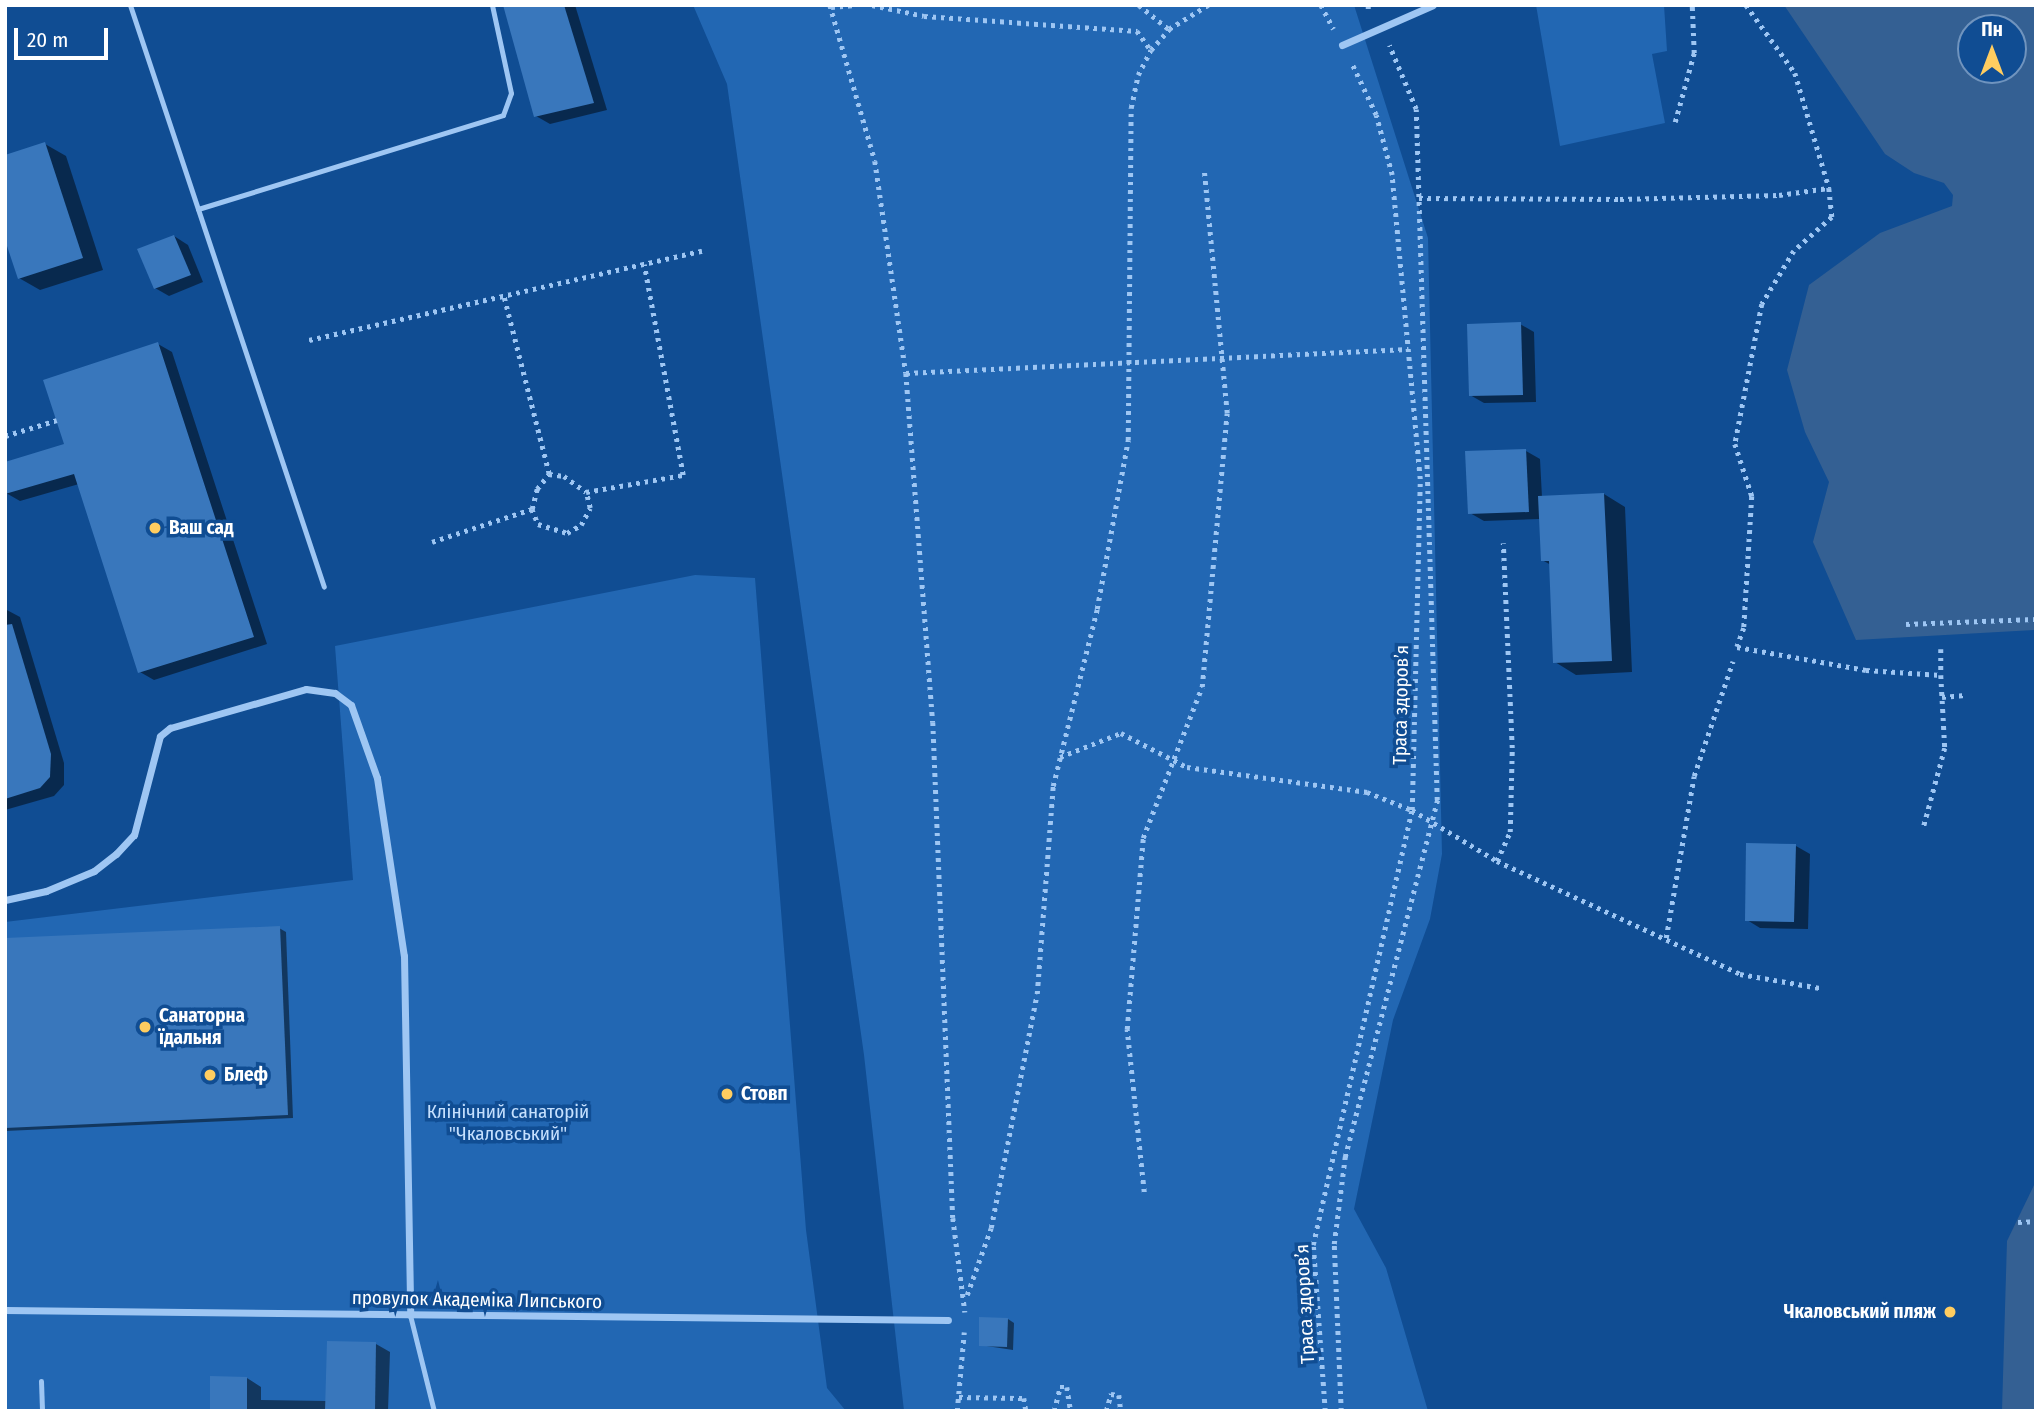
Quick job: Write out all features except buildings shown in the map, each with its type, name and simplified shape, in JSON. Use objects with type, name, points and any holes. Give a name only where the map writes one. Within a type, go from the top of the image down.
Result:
[{"type":"street","points":[[1342,45],[1433,5]]},
{"type":"street","points":[[5,900],[46,891],[94,871],[116,855],[134,835],[160,736],[170,728],[306,689],[335,693],[351,705],[377,778],[404,956],[410,1315]]},
{"type":"street","name":"провулок Академіка Липського","points":[[5,1310],[948,1320]]},
{"type":"lane","points":[[130,5],[324,587]]},
{"type":"lane","points":[[198,209],[503,115],[511,93],[492,5]]},
{"type":"lane","points":[[410,1315],[434,1411]]},
{"type":"lane","points":[[41,1381],[42,1411]]},
{"type":"path","points":[[855,5],[830,6],[875,161],[906,373],[933,722],[953,1218]]},
{"type":"path","points":[[872,5],[924,16],[1137,31],[1152,50]]},
{"type":"path","points":[[1139,5],[1169,29]]},
{"type":"path","points":[[948,1320],[966,1298],[994,1215],[1037,994],[1053,786],[1097,609],[1129,440],[1131,108],[1138,75],[1152,50],[1169,29],[1208,5]]},
{"type":"path","name":"Траса здоров’я","points":[[1321,5],[1342,45],[1385,144],[1408,349],[1419,479],[1412,810],[1313,1245],[1325,1411]]},
{"type":"path","points":[[1675,122],[1694,53],[1692,5]]},
{"type":"path","points":[[1746,5],[1796,73],[1829,188],[1832,217],[1794,251],[1762,304],[1735,444],[1752,496],[1744,628],[1738,647],[1866,670],[1941,675]]},
{"type":"path","points":[[1341,1411],[1334,1244],[1345,1157],[1437,800],[1416,109],[1382,28],[1368,6]]},
{"type":"path","points":[[1144,1192],[1127,1029],[1143,838],[1202,687],[1227,413],[1204,167]]},
{"type":"path","points":[[1419,198],[1620,199],[1779,195],[1829,188]]},
{"type":"path","points":[[309,340],[702,251]]},
{"type":"path","points":[[586,492],[683,475],[644,265]]},
{"type":"path","points":[[504,297],[549,474]]},
{"type":"path","points":[[906,373],[1408,349]]},
{"type":"path","points":[[5,436],[57,420]]},
{"type":"path","points":[[549,474],[564,476],[586,492],[590,508],[582,525],[567,533],[538,524],[532,509],[537,489],[549,474]]},
{"type":"path","points":[[432,542],[532,509]]},
{"type":"path","points":[[1497,861],[1510,832],[1512,748],[1503,543]]},
{"type":"path","points":[[1906,624],[2036,619]]},
{"type":"path","points":[[1924,826],[1945,748],[1941,649]]},
{"type":"path","points":[[1666,938],[1694,776],[1733,661]]},
{"type":"path","points":[[1942,697],[1965,695]]},
{"type":"path","points":[[1060,757],[1121,733],[1187,767],[1367,792],[1412,810],[1497,861],[1740,974],[1819,988]]},
{"type":"path","points":[[2018,1222],[2036,1221]]},
{"type":"path","points":[[1054,1411],[1060,1387],[1066,1387],[1071,1411]]},
{"type":"path","points":[[1106,1411],[1111,1394],[1119,1395],[1121,1411]]},
{"type":"path","points":[[959,1397],[1024,1398],[1026,1411]]},
{"type":"green space","points":[[693,5],[1354,5],[1428,238],[1442,854],[1430,919],[1393,1020],[1354,1209],[1386,1268],[1428,1411],[904,1411],[864,1055],[727,84]]},
{"type":"green space","points":[[1536,5],[1664,5],[1667,51],[1652,54],[1665,123],[1560,146]]},
{"type":"green space","name":"Клінічний санаторій \"Чкаловський\"","points":[[695,575],[755,578],[806,1230],[827,1388],[846,1411],[5,1411],[5,922],[353,880],[335,646]]},
{"type":"shaded area","points":[[1784,5],[2036,5],[2036,762],[2034,630],[1856,640],[1813,542],[1829,482],[1805,432],[1787,370],[1809,285],[1880,233],[1952,206],[1953,195],[1944,183],[1914,173],[1885,154]]},
{"type":"shaded area","points":[[2036,1181],[2036,1411],[2002,1411],[2007,1241]]},
{"type":"place","name":"Ваш сад","points":[[155,528]]},
{"type":"place","name":"Санаторна їдальня","points":[[145,1027]]},
{"type":"place","name":"Блеф","points":[[210,1075]]},
{"type":"place","name":"Стовп","points":[[727,1094]]},
{"type":"place","name":"Чкаловський пляж","points":[[1950,1312]]}]
